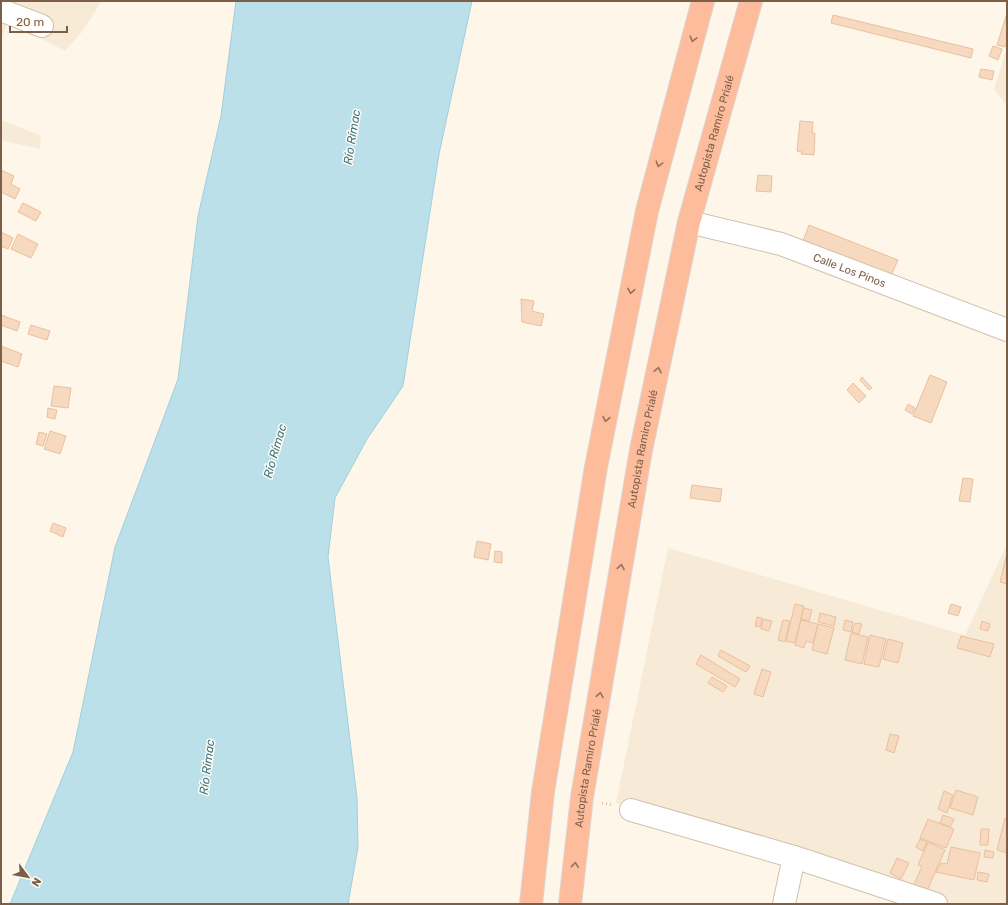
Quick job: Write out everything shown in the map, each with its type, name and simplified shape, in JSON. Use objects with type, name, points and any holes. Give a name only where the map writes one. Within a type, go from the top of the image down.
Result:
[{"type":"highway","points":[[531,904],[543,792],[596,467],[647,211],[703,1]]},
{"type":"highway","name":"Autopista Ramiro Prialé","points":[[570,904],[582,797],[641,450],[689,222],[751,1]]},
{"type":"street","points":[[1,10],[42,26]]},
{"type":"street","name":"Calle Los Pinos","points":[[689,222],[781,244],[1007,330]]},
{"type":"street","points":[[631,810],[794,857],[936,904]]},
{"type":"street","points":[[784,904],[794,857]]},
{"type":"path","points":[[582,797],[631,810]]},
{"type":"shaded area","points":[[1,1],[102,1],[81,33],[65,51],[8,21],[1,40]]},
{"type":"shaded area","points":[[1007,48],[1007,106],[994,89]]},
{"type":"shaded area","points":[[1,120],[41,136],[40,149],[1,140]]},
{"type":"shaded area","points":[[1007,544],[1007,904],[896,904],[897,900],[616,803],[668,548],[965,635]]},
{"type":"water","name":"Río Rímac","points":[[236,1],[472,1],[439,154],[403,386],[367,439],[335,498],[328,557],[357,798],[358,847],[348,904],[10,904],[73,752],[115,547],[178,379],[198,216],[221,116]]},
{"type":"building","points":[[833,15],[973,49],[971,58],[831,23]]},
{"type":"building","points":[[1006,16],[1007,40],[1005,47],[997,45]]},
{"type":"building","points":[[993,46],[1002,49],[998,60],[989,56]]},
{"type":"building","points":[[981,69],[994,71],[992,80],[979,77]]},
{"type":"building","points":[[800,121],[813,122],[812,133],[815,133],[814,155],[801,154],[802,152],[797,151]]},
{"type":"building","points":[[1,170],[14,176],[11,184],[20,189],[15,199],[1,192]]},
{"type":"building","points":[[758,175],[772,176],[771,192],[756,191]]},
{"type":"building","points":[[23,203],[41,212],[36,221],[18,212]]},
{"type":"building","points":[[809,225],[898,260],[890,278],[802,244]]},
{"type":"building","points":[[1,232],[13,238],[8,249],[1,246]]},
{"type":"building","points":[[18,234],[38,244],[31,258],[11,249]]},
{"type":"building","points":[[521,299],[534,301],[532,311],[544,314],[541,326],[522,322]]},
{"type":"building","points":[[1,315],[20,322],[17,331],[1,325]]},
{"type":"building","points":[[31,325],[50,331],[47,340],[28,334]]},
{"type":"building","points":[[1,346],[22,354],[18,367],[1,361]]},
{"type":"building","points":[[930,375],[947,382],[931,423],[913,416]]},
{"type":"building","points":[[862,377],[872,388],[869,390],[860,380]]},
{"type":"building","points":[[853,383],[866,396],[859,403],[847,390]]},
{"type":"building","points":[[54,386],[71,388],[68,408],[51,406]]},
{"type":"building","points":[[908,404],[915,408],[912,414],[905,410]]},
{"type":"building","points":[[48,408],[57,410],[55,419],[47,417]]},
{"type":"building","points":[[50,431],[66,436],[60,454],[44,449]]},
{"type":"building","points":[[39,432],[47,434],[43,446],[36,444]]},
{"type":"building","points":[[963,478],[973,479],[970,502],[959,501]]},
{"type":"building","points":[[692,485],[722,489],[720,502],[690,498]]},
{"type":"building","points":[[53,523],[66,528],[63,537],[50,531]]},
{"type":"building","points":[[477,541],[491,544],[488,560],[474,557]]},
{"type":"building","points":[[495,551],[502,552],[502,563],[494,562]]},
{"type":"building","points":[[1007,553],[1007,584],[1000,582]]},
{"type":"building","points":[[795,604],[804,606],[795,643],[786,641]]},
{"type":"building","points":[[951,604],[961,607],[958,616],[948,613]]},
{"type":"building","points":[[804,608],[812,610],[809,621],[801,619]]},
{"type":"building","points":[[820,613],[836,617],[834,626],[818,622]]},
{"type":"building","points":[[757,617],[762,618],[760,627],[755,626]]},
{"type":"building","points":[[763,619],[772,621],[769,631],[761,629]]},
{"type":"building","points":[[783,620],[790,621],[785,642],[778,640]]},
{"type":"building","points":[[801,620],[818,624],[813,643],[806,641],[804,648],[795,645]]},
{"type":"building","points":[[845,620],[853,622],[851,632],[843,630]]},
{"type":"building","points":[[982,621],[990,624],[988,631],[980,629]]},
{"type":"building","points":[[855,623],[862,624],[859,634],[852,632]]},
{"type":"building","points":[[818,624],[834,628],[827,654],[812,650]]},
{"type":"building","points":[[851,633],[868,637],[862,664],[845,660]]},
{"type":"building","points":[[870,635],[886,639],[879,667],[864,664]]},
{"type":"building","points":[[961,636],[994,644],[990,657],[957,648]]},
{"type":"building","points":[[888,639],[903,643],[898,663],[883,659]]},
{"type":"building","points":[[721,650],[750,666],[746,672],[718,656]]},
{"type":"building","points":[[701,655],[740,679],[735,687],[696,664]]},
{"type":"building","points":[[762,669],[771,672],[763,697],[754,694]]},
{"type":"building","points":[[712,677],[727,686],[723,692],[708,683]]},
{"type":"building","points":[[890,734],[899,736],[894,753],[886,750]]},
{"type":"building","points":[[956,790],[978,797],[973,815],[950,808]]},
{"type":"building","points":[[944,791],[953,795],[947,813],[938,809]]},
{"type":"building","points":[[943,815],[954,819],[950,827],[940,823]]},
{"type":"building","points":[[1005,818],[1007,819],[1007,853],[997,850]]},
{"type":"building","points":[[928,819],[954,829],[946,848],[920,838]]},
{"type":"building","points":[[981,829],[989,829],[988,845],[980,845]]},
{"type":"building","points":[[920,839],[927,842],[923,851],[916,847]]},
{"type":"building","points":[[928,842],[945,850],[926,893],[913,887],[922,866],[918,865]]},
{"type":"building","points":[[951,847],[980,853],[974,880],[936,872],[941,863],[947,864]]},
{"type":"building","points":[[985,850],[994,852],[993,858],[984,857]]},
{"type":"building","points":[[897,858],[909,863],[901,879],[890,873]]},
{"type":"building","points":[[978,872],[989,874],[987,882],[977,880]]}]
